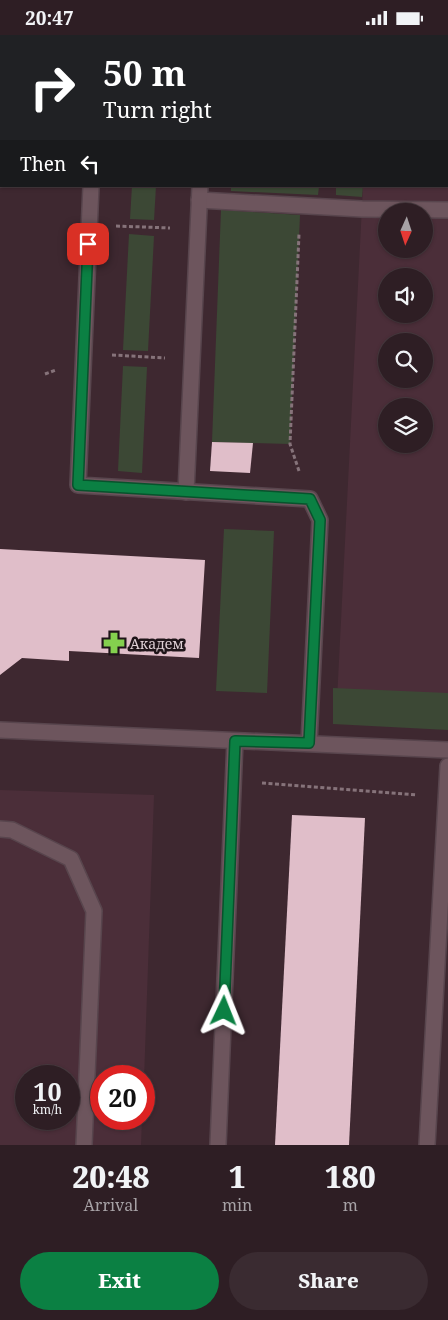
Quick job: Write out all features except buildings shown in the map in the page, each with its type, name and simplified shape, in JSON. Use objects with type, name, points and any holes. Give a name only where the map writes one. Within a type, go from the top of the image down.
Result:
[{"type":"lane","points":[[91,187],[78,485],[310,499],[320,520],[309,743]]},
{"type":"lane","points":[[186,492],[200,193],[362,209],[448,210]]},
{"type":"lane","points":[[0,730],[448,750]]},
{"type":"lane","points":[[218,1145],[235,741]]},
{"type":"lane","points":[[427,1145],[444,897],[448,766]]},
{"type":"lane","points":[[0,829],[12,830],[71,859],[94,911],[84,1145]]},
{"type":"path","points":[[89,225],[198,229]]},
{"type":"path","points":[[299,234],[290,444],[310,499]]},
{"type":"path","points":[[45,374],[95,355],[178,359],[191,370]]},
{"type":"path","points":[[234,781],[446,797]]},
{"type":"shaded area","points":[[363,187],[448,187],[448,705],[337,700]]},
{"type":"shaded area","points":[[0,790],[154,795],[145,1065],[90,1065],[90,1130],[142,1130],[141,1145],[0,1145]]},
{"type":"green space","points":[[132,187],[156,187],[154,220],[130,219]]},
{"type":"green space","points":[[231,187],[319,187],[318,195],[231,191]]},
{"type":"green space","points":[[336,187],[363,187],[362,197],[336,195]]},
{"type":"green space","points":[[221,210],[300,215],[290,444],[212,442]]},
{"type":"green space","points":[[129,234],[154,236],[148,351],[123,350]]},
{"type":"green space","points":[[123,366],[147,367],[142,473],[118,471]]},
{"type":"green space","points":[[224,529],[274,531],[267,693],[216,691]]},
{"type":"green space","points":[[333,688],[448,693],[448,730],[333,724]]},
{"type":"place","name":"Академ","points":[[114,643]]},
{"type":"route","points":[[88,244],[78,485],[310,499],[320,520],[309,743],[235,741],[224,1011]]}]
